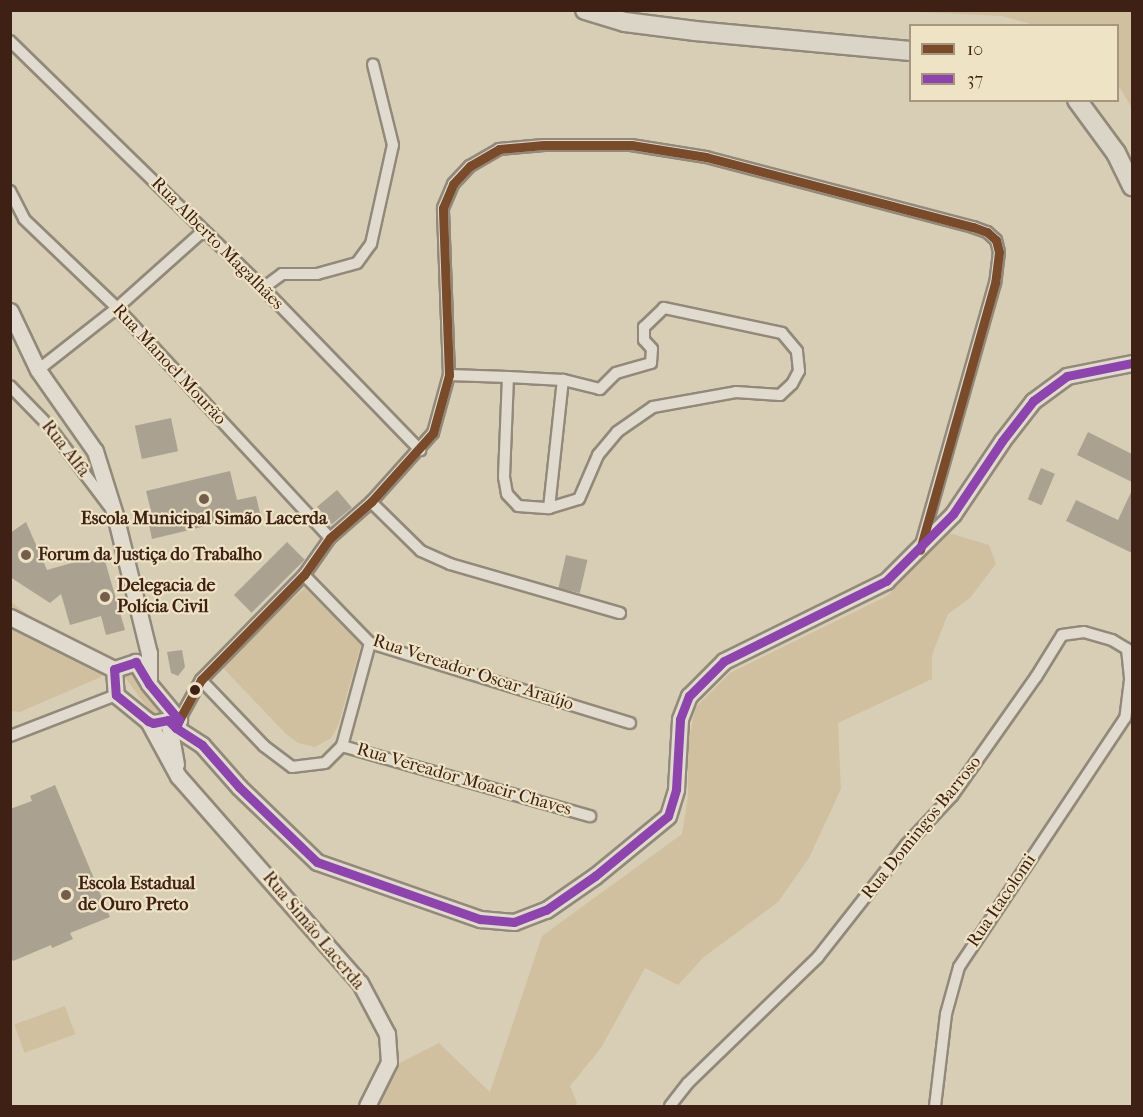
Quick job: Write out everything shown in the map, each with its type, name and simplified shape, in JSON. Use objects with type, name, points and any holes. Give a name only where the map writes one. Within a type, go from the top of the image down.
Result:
[{"type":"main road","points":[[585,10],[625,22],[695,31],[909,51]]},
{"type":"main road","points":[[1078,102],[1116,153],[1132,186]]},
{"type":"street","name":"Rua Alberto Magalhães","points":[[10,41],[263,288],[420,450]]},
{"type":"street","points":[[263,288],[282,274],[317,274],[357,263],[371,244],[393,145],[373,63]]},
{"type":"street","points":[[178,776],[175,723],[201,680],[304,575],[330,538],[371,502],[433,433],[449,375],[443,208],[453,184],[470,166],[499,149],[544,145],[631,145],[706,157],[987,232],[996,240],[999,265],[920,550]]},
{"type":"street","name":"Rua Manoel Mourão","points":[[10,191],[24,219],[117,308],[330,538]]},
{"type":"street","points":[[38,370],[117,308],[203,231]]},
{"type":"street","points":[[449,375],[508,377],[563,380],[600,389],[616,373],[651,363],[652,349],[644,340],[644,327],[664,308],[782,333],[797,351],[799,371],[792,384],[780,395],[736,392],[653,407],[617,432],[598,455],[579,500],[549,508],[518,506],[507,494],[504,477],[508,377]]},
{"type":"street","points":[[10,311],[38,370],[95,451],[116,515],[142,658],[149,684],[175,723],[202,745],[239,787],[317,862],[480,919],[514,922],[546,910],[566,897],[668,816],[676,789],[680,719],[689,696],[724,661],[886,581],[920,550],[953,514],[1002,441],[1033,401],[1067,376],[1132,363]]},
{"type":"street","points":[[549,508],[563,380]]},
{"type":"street","name":"Rua Alfa","points":[[10,386],[48,425],[116,515]]},
{"type":"street","points":[[371,502],[421,551],[450,564],[620,613]]},
{"type":"street","name":"Rua Vereador Oscar Araújo","points":[[304,575],[370,643],[630,723]]},
{"type":"street","points":[[10,617],[114,669],[142,658]]},
{"type":"street","name":"Rua Domingos Barroso","points":[[670,1107],[688,1083],[818,957],[906,845],[952,796],[1024,695],[1062,635],[1084,632],[1112,640],[1127,649],[1130,680],[1125,718]]},
{"type":"street","points":[[342,746],[370,643]]},
{"type":"street","points":[[114,669],[116,695],[148,721],[175,723]]},
{"type":"street","name":"Rua Vereador Moacir Chaves","points":[[201,680],[264,746],[292,767],[325,763],[342,746],[590,816]]},
{"type":"street","points":[[10,736],[116,695]]},
{"type":"street","name":"Rua Itacolomi","points":[[935,1107],[946,1014],[959,967],[1125,718]]},
{"type":"street","name":"Rua Simão Lacerda","points":[[148,721],[178,776],[360,983],[387,1034],[389,1062],[367,1107]]},
{"type":"shaded area","points":[[895,11],[1132,11],[1132,108],[1119,87],[1119,24],[1030,24],[1002,16]]},
{"type":"shaded area","points":[[946,532],[989,545],[996,564],[970,598],[948,614],[932,655],[932,679],[838,723],[841,789],[809,858],[778,902],[704,957],[678,985],[645,968],[601,1048],[570,1086],[577,1103],[575,1106],[365,1106],[394,1066],[439,1043],[490,1092],[542,936],[682,834],[688,797],[688,746],[695,708],[730,673],[887,596]]},
{"type":"shaded area","points":[[305,588],[361,645],[338,726],[331,738],[315,747],[298,743],[286,734],[222,667],[224,659]]},
{"type":"shaded area","points":[[11,602],[103,670],[101,677],[20,712],[11,711]]},
{"type":"shaded area","points":[[133,667],[168,713],[155,718],[124,676]]},
{"type":"shaded area","points":[[65,1006],[75,1034],[25,1053],[14,1024]]},
{"type":"building","points":[[171,418],[178,451],[142,459],[135,426]]},
{"type":"building","points":[[1088,432],[1132,454],[1132,482],[1077,455]]},
{"type":"building","points":[[1041,468],[1055,474],[1042,505],[1028,499]]},
{"type":"building","points":[[230,471],[237,500],[256,496],[260,513],[152,539],[148,520],[153,519],[146,491]]},
{"type":"building","points":[[337,490],[352,508],[332,524],[317,507]]},
{"type":"building","points":[[1132,490],[1132,553],[1066,521],[1076,500],[1118,520]]},
{"type":"building","points":[[26,522],[47,570],[103,554],[125,630],[106,635],[101,616],[70,625],[61,594],[50,603],[10,577],[10,533]]},
{"type":"building","points":[[287,542],[305,560],[252,613],[234,595]]},
{"type":"building","points":[[566,555],[587,560],[580,593],[558,588]]},
{"type":"building","points":[[182,650],[185,667],[178,676],[171,673],[167,652]]},
{"type":"building","points":[[55,785],[110,917],[70,933],[73,939],[52,948],[51,945],[13,961],[10,955],[10,809],[32,801],[30,796]]},
{"type":"transit line","name":"10","points":[[179,720],[201,680],[304,575],[330,538],[371,502],[433,433],[449,375],[443,208],[453,184],[470,166],[499,149],[544,145],[631,145],[706,157],[973,227],[987,232],[996,240],[999,252],[995,283],[920,550]]},
{"type":"transit line","name":"37","points":[[176,728],[179,720],[149,684],[136,662],[114,669],[116,695],[148,721],[153,723],[168,720],[176,728],[202,745],[239,787],[317,862],[480,919],[514,922],[546,910],[595,876],[668,816],[676,789],[680,719],[689,696],[724,661],[886,581],[953,514],[1002,441],[1033,401],[1067,376],[1132,363]]},
{"type":"place","name":"Escola Municipal Simão Lacerda","points":[[204,499]]},
{"type":"place","name":"Forum da Justiça do Trabalho","points":[[26,555]]},
{"type":"place","name":"Delegacia de Polícia Civil","points":[[105,597]]},
{"type":"place","name":"Escola Estadual de Ouro Preto","points":[[66,895]]}]
